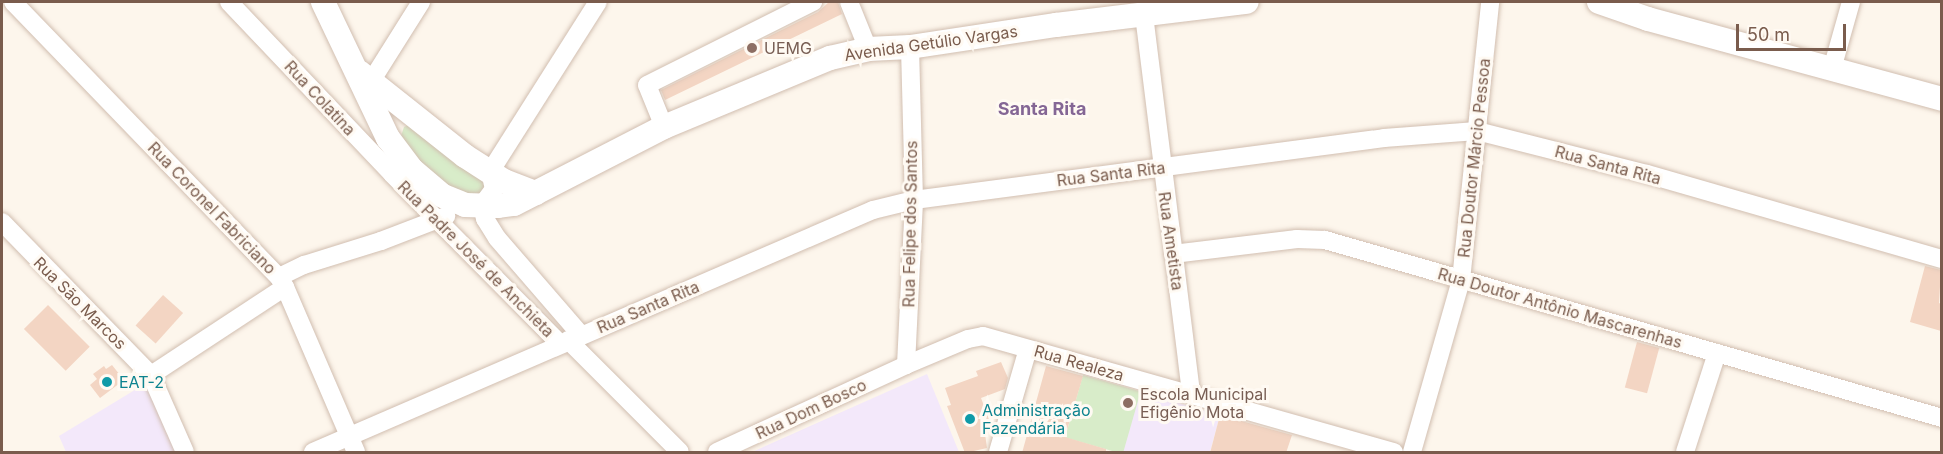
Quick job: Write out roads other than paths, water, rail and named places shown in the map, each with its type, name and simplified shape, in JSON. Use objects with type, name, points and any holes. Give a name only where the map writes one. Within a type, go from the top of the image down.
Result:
[{"type":"street","name":"Rua Coronel Fabriciano","points":[[13,2],[282,282],[352,445]]},
{"type":"street","name":"Rua Colatina","points":[[229,2],[392,174]]},
{"type":"street","points":[[323,2],[365,81],[391,143],[425,183],[443,196],[478,206]]},
{"type":"street","points":[[365,81],[421,2]]},
{"type":"street","points":[[151,375],[304,265],[381,241],[478,206],[494,189],[490,172],[598,2]]},
{"type":"street","points":[[664,127],[647,85],[813,2]]},
{"type":"street","points":[[849,2],[868,49]]},
{"type":"street","name":"Avenida Getúlio Vargas","points":[[478,206],[514,204],[664,127],[795,71],[868,49],[910,47],[1056,25],[1247,2]]},
{"type":"street","name":"Rua Doutor Márcio Pessoa","points":[[1412,453],[1461,280],[1490,2]]},
{"type":"street","points":[[1599,2],[1648,19],[1941,99]]},
{"type":"street","points":[[1832,69],[1851,2]]},
{"type":"street","name":"Rua Ametista","points":[[1144,15],[1161,167],[1191,394]]},
{"type":"street","name":"Rua Felipe dos Santos","points":[[906,365],[914,200],[910,47]]},
{"type":"street","points":[[365,81],[490,172],[515,187],[536,193]]},
{"type":"street","points":[[392,174],[391,143],[399,123],[412,115]]},
{"type":"street","name":"Rua Santa Rita","points":[[313,453],[352,445],[570,340],[873,210],[914,200],[1384,138],[1477,131],[1647,174],[1941,259]]},
{"type":"street","name":"Rua Padre José de Anchieta","points":[[392,174],[437,219],[570,340],[680,453]]},
{"type":"street","name":"Rua Padre José de Anchieta","points":[[478,206],[497,238],[570,340]]},
{"type":"street","name":"Rua São Marcos","points":[[2,222],[151,375],[185,453]]},
{"type":"street","name":"Rua Doutor Antônio Mascarenhas","points":[[1173,254],[1297,239],[1325,240],[1941,418]]},
{"type":"street","name":"Rua Realeza","points":[[906,365],[968,339],[983,336],[1394,453]]},
{"type":"street","points":[[998,453],[1028,349]]},
{"type":"street","points":[[1685,453],[1717,353]]},
{"type":"street","name":"Rua Dom Bosco","points":[[717,453],[906,365]]},
{"type":"place","name":"UEMG","points":[[752,48]]},
{"type":"place","name":"EAT-2","points":[[107,382]]},
{"type":"place","name":"Escola Municipal Efigênio Mota","points":[[1128,403]]},
{"type":"place","name":"Administração Fazendária","points":[[970,419]]},
{"type":"district","name":"Santa Rita","points":[[1042,109]]}]
